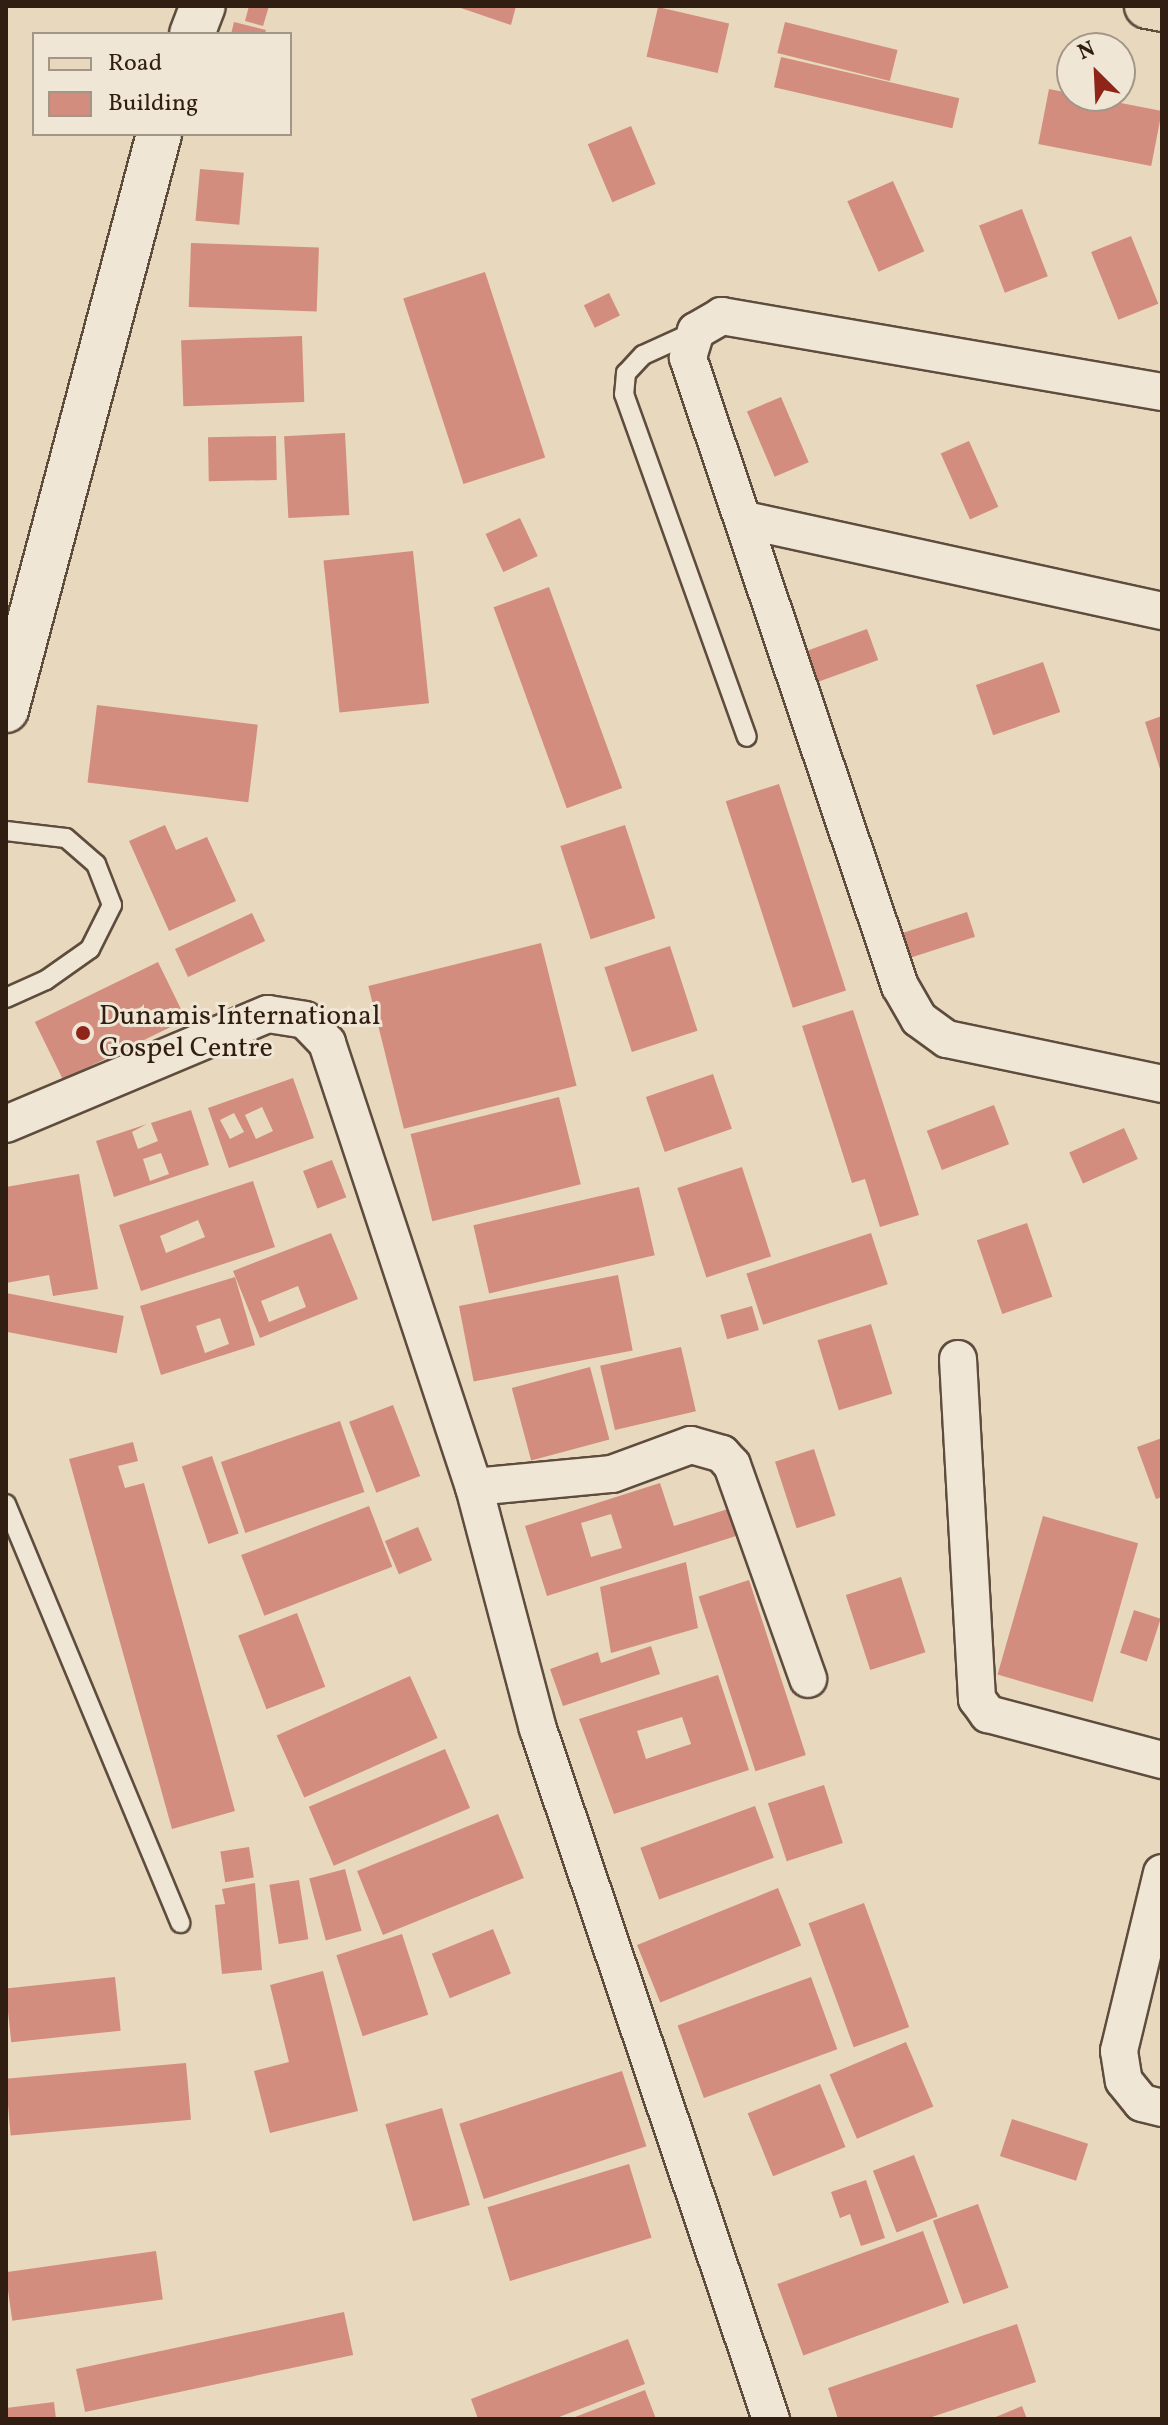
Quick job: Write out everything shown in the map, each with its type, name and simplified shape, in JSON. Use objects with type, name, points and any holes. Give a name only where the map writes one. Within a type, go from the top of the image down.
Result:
[{"type":"main road","points":[[1147,6],[1162,9]]},
{"type":"street","points":[[193,32],[203,6]]},
{"type":"street","points":[[6,710],[158,136]]},
{"type":"street","points":[[1162,392],[722,316],[696,331],[688,358],[900,986],[919,1019],[947,1039],[1162,1084]]},
{"type":"street","points":[[745,520],[1162,611]]},
{"type":"street","points":[[6,1124],[268,1014],[287,1013],[318,1028],[474,1487],[538,1729],[771,2419]]},
{"type":"street","points":[[958,1359],[977,1699],[988,1714],[1162,1760]]},
{"type":"street","points":[[474,1487],[612,1474],[691,1445],[722,1454],[732,1465],[808,1679]]},
{"type":"street","points":[[1162,1873],[1119,2051],[1124,2081],[1142,2103],[1162,2108]]},
{"type":"lane","points":[[696,331],[643,355],[626,373],[624,394],[747,737]]},
{"type":"lane","points":[[6,831],[66,838],[96,864],[112,905],[90,949],[46,980],[6,998]]},
{"type":"lane","points":[[6,1504],[180,1923]]},
{"type":"building","points":[[249,6],[269,6],[263,26],[245,21]]},
{"type":"building","points":[[455,6],[516,6],[511,25]]},
{"type":"building","points":[[658,7],[729,23],[718,73],[647,57]]},
{"type":"building","points":[[234,22],[266,30],[266,32],[232,32]]},
{"type":"building","points":[[785,22],[898,50],[890,81],[777,53]]},
{"type":"building","points":[[781,57],[959,98],[952,128],[774,87]]},
{"type":"building","points":[[1049,89],[1056,90],[1056,112],[1136,112],[1136,106],[1162,111],[1151,166],[1038,144]]},
{"type":"building","points":[[631,126],[656,184],[612,202],[588,144]]},
{"type":"building","points":[[200,169],[244,173],[239,225],[195,221]]},
{"type":"building","points":[[893,181],[924,251],[879,272],[847,201]]},
{"type":"building","points":[[1022,209],[1048,276],[1005,293],[979,225]]},
{"type":"building","points":[[1131,236],[1158,304],[1118,320],[1091,252]]},
{"type":"building","points":[[191,243],[319,247],[317,311],[189,307]]},
{"type":"building","points":[[485,272],[545,457],[463,484],[403,299]]},
{"type":"building","points":[[609,293],[620,315],[595,328],[584,305]]},
{"type":"building","points":[[302,336],[304,402],[183,406],[181,340]]},
{"type":"building","points":[[781,397],[809,462],[775,477],[747,411]]},
{"type":"building","points":[[345,433],[349,515],[288,518],[284,436]]},
{"type":"building","points":[[276,436],[277,480],[209,481],[208,437]]},
{"type":"building","points":[[969,441],[998,507],[970,519],[941,454]]},
{"type":"building","points":[[520,518],[538,556],[503,572],[486,534]]},
{"type":"building","points":[[413,551],[429,703],[339,713],[323,560]]},
{"type":"building","points":[[549,587],[622,788],[567,808],[494,607]]},
{"type":"building","points":[[867,629],[878,660],[816,683],[805,652]]},
{"type":"building","points":[[1043,662],[1060,712],[993,735],[976,685]]},
{"type":"building","points":[[97,705],[258,725],[248,802],[87,782]]},
{"type":"building","points":[[1162,716],[1162,772],[1161,772],[1145,722]]},
{"type":"building","points":[[779,784],[846,990],[793,1008],[726,801]]},
{"type":"building","points":[[165,825],[176,850],[207,837],[236,901],[169,931],[129,841]]},
{"type":"building","points":[[625,825],[655,918],[591,939],[560,846]]},
{"type":"building","points":[[967,912],[975,937],[911,957],[903,933]]},
{"type":"building","points":[[252,913],[265,941],[188,977],[175,949]]},
{"type":"building","points":[[541,943],[577,1086],[404,1129],[368,986]]},
{"type":"building","points":[[670,946],[698,1031],[632,1052],[604,967]]},
{"type":"building","points":[[158,962],[186,1020],[63,1080],[35,1022]]},
{"type":"building","points":[[853,1010],[919,1215],[880,1227],[865,1179],[852,1183],[802,1026]]},
{"type":"building","points":[[713,1074],[732,1129],[665,1152],[646,1097]]},
{"type":"building","points":[[293,1078],[314,1138],[229,1168],[208,1108]],"holes":[[[262,1107],[273,1131],[256,1139],[245,1115]],[[234,1113],[244,1132],[230,1139],[220,1120]]]},
{"type":"building","points":[[559,1097],[581,1184],[432,1221],[411,1134]]},
{"type":"building","points":[[994,1105],[1009,1144],[942,1170],[927,1131]]},
{"type":"building","points":[[191,1110],[209,1165],[114,1197],[96,1141],[147,1124],[132,1132],[138,1149],[158,1141],[151,1123]],"holes":[[[161,1153],[169,1174],[150,1181],[143,1159]]]},
{"type":"building","points":[[1124,1128],[1138,1159],[1083,1183],[1069,1152]]},
{"type":"building","points":[[332,1160],[346,1197],[317,1208],[303,1171]]},
{"type":"building","points":[[742,1167],[771,1256],[706,1277],[677,1188]]},
{"type":"building","points":[[79,1174],[98,1289],[53,1296],[49,1275],[6,1283],[6,1187]]},
{"type":"building","points":[[253,1181],[275,1247],[141,1291],[119,1225]],"holes":[[[198,1220],[205,1237],[166,1253],[160,1236]]]},
{"type":"building","points":[[639,1187],[655,1255],[489,1293],[473,1225]]},
{"type":"building","points":[[1027,1223],[1052,1297],[1002,1314],[977,1240]]},
{"type":"building","points":[[331,1233],[358,1299],[260,1338],[233,1271]],"holes":[[[298,1286],[306,1307],[269,1322],[261,1301]]]},
{"type":"building","points":[[871,1233],[888,1284],[763,1325],[746,1273]]},
{"type":"building","points":[[618,1275],[633,1351],[474,1381],[459,1306]]},
{"type":"building","points":[[235,1277],[255,1345],[161,1375],[140,1306]],"holes":[[[220,1318],[229,1344],[205,1353],[196,1326]]]},
{"type":"building","points":[[6,1293],[124,1316],[117,1353],[6,1332]]},
{"type":"building","points":[[752,1306],[759,1330],[727,1339],[720,1315]]},
{"type":"building","points":[[871,1324],[892,1394],[839,1410],[817,1340]]},
{"type":"building","points":[[681,1347],[696,1411],[615,1430],[600,1366]]},
{"type":"building","points":[[590,1367],[609,1439],[531,1460],[512,1388]]},
{"type":"building","points":[[393,1405],[420,1476],[376,1493],[349,1422]]},
{"type":"building","points":[[340,1421],[364,1492],[245,1533],[221,1462]]},
{"type":"building","points":[[1162,1438],[1162,1497],[1156,1499],[1137,1447]]},
{"type":"building","points":[[133,1442],[138,1461],[118,1466],[125,1488],[144,1483],[235,1811],[172,1829],[69,1459]]},
{"type":"building","points":[[814,1449],[836,1516],[797,1528],[775,1462]]},
{"type":"building","points":[[212,1456],[239,1534],[208,1544],[182,1466]]},
{"type":"building","points":[[660,1483],[674,1526],[728,1509],[736,1536],[547,1596],[525,1526]],"holes":[[[611,1514],[622,1548],[591,1557],[581,1523]]]},
{"type":"building","points":[[369,1506],[392,1567],[264,1616],[241,1555]]},
{"type":"building","points":[[1043,1516],[1138,1543],[1093,1702],[998,1675]]},
{"type":"building","points":[[418,1527],[432,1560],[399,1574],[385,1541]]},
{"type":"building","points":[[686,1562],[698,1628],[611,1653],[600,1587]]},
{"type":"building","points":[[901,1577],[925,1652],[870,1670],[846,1595]]},
{"type":"building","points":[[749,1580],[806,1755],[755,1771],[699,1596]]},
{"type":"building","points":[[1134,1610],[1161,1619],[1147,1661],[1120,1653]]},
{"type":"building","points":[[297,1613],[325,1687],[266,1709],[238,1636]]},
{"type":"building","points":[[651,1646],[660,1674],[563,1706],[550,1669],[598,1652],[601,1663]]},
{"type":"building","points":[[718,1675],[749,1770],[614,1814],[579,1719]],"holes":[[[682,1717],[691,1744],[646,1759],[637,1731]]]},
{"type":"building","points":[[410,1676],[438,1738],[304,1798],[277,1735]]},
{"type":"building","points":[[445,1749],[470,1808],[334,1866],[309,1807]]},
{"type":"building","points":[[824,1785],[843,1843],[787,1861],[768,1803]]},
{"type":"building","points":[[755,1806],[774,1858],[659,1899],[640,1848]]},
{"type":"building","points":[[498,1814],[524,1878],[383,1935],[357,1871]]},
{"type":"building","points":[[249,1847],[254,1878],[225,1882],[220,1852]]},
{"type":"building","points":[[345,1869],[362,1931],[326,1940],[309,1879]]},
{"type":"building","points":[[299,1880],[308,1939],[279,1944],[269,1885]]},
{"type":"building","points":[[255,1883],[262,1970],[222,1974],[215,1905],[225,1904],[222,1889]]},
{"type":"building","points":[[778,1888],[801,1945],[660,2002],[637,1945]]},
{"type":"building","points":[[864,1903],[909,2027],[854,2047],[809,1923]]},
{"type":"building","points":[[493,1929],[511,1974],[450,1998],[432,1954]]},
{"type":"building","points":[[402,1934],[428,2015],[363,2036],[336,1955]]},
{"type":"building","points":[[323,1971],[358,2111],[270,2133],[254,2071],[289,2062],[270,1985]]},
{"type":"building","points":[[115,1977],[121,2031],[11,2042],[6,1988]]},
{"type":"building","points":[[811,1977],[837,2049],[704,2098],[678,2026]]},
{"type":"building","points":[[906,2042],[933,2106],[857,2139],[830,2074]]},
{"type":"building","points":[[186,2063],[191,2120],[11,2136],[6,2079]]},
{"type":"building","points":[[622,2071],[646,2146],[484,2199],[459,2124]]},
{"type":"building","points":[[820,2084],[845,2147],[773,2176],[748,2113]]},
{"type":"building","points":[[442,2108],[470,2205],[413,2221],[385,2124]]},
{"type":"building","points":[[1012,2119],[1088,2144],[1076,2181],[1000,2156]]},
{"type":"building","points":[[914,2155],[938,2217],[897,2232],[873,2171]]},
{"type":"building","points":[[629,2164],[652,2238],[510,2281],[487,2207]]},
{"type":"building","points":[[866,2180],[885,2238],[861,2246],[850,2214],[840,2218],[831,2192]]},
{"type":"building","points":[[978,2204],[1008,2288],[963,2304],[933,2220]]},
{"type":"building","points":[[923,2231],[949,2302],[803,2355],[777,2284]]},
{"type":"building","points":[[156,2251],[163,2300],[12,2321],[6,2272]]},
{"type":"building","points":[[344,2312],[353,2355],[85,2412],[76,2369]]},
{"type":"building","points":[[1017,2324],[1036,2382],[926,2419],[838,2419],[828,2388]]},
{"type":"building","points":[[628,2339],[645,2384],[554,2419],[478,2419],[471,2399]]},
{"type":"building","points":[[645,2390],[656,2419],[570,2419]]},
{"type":"building","points":[[54,2402],[56,2419],[6,2419],[6,2408]]},
{"type":"building","points":[[1022,2406],[1027,2419],[991,2419]]},
{"type":"place","name":"Dunamis International Gospel Centre","points":[[83,1033]]}]
